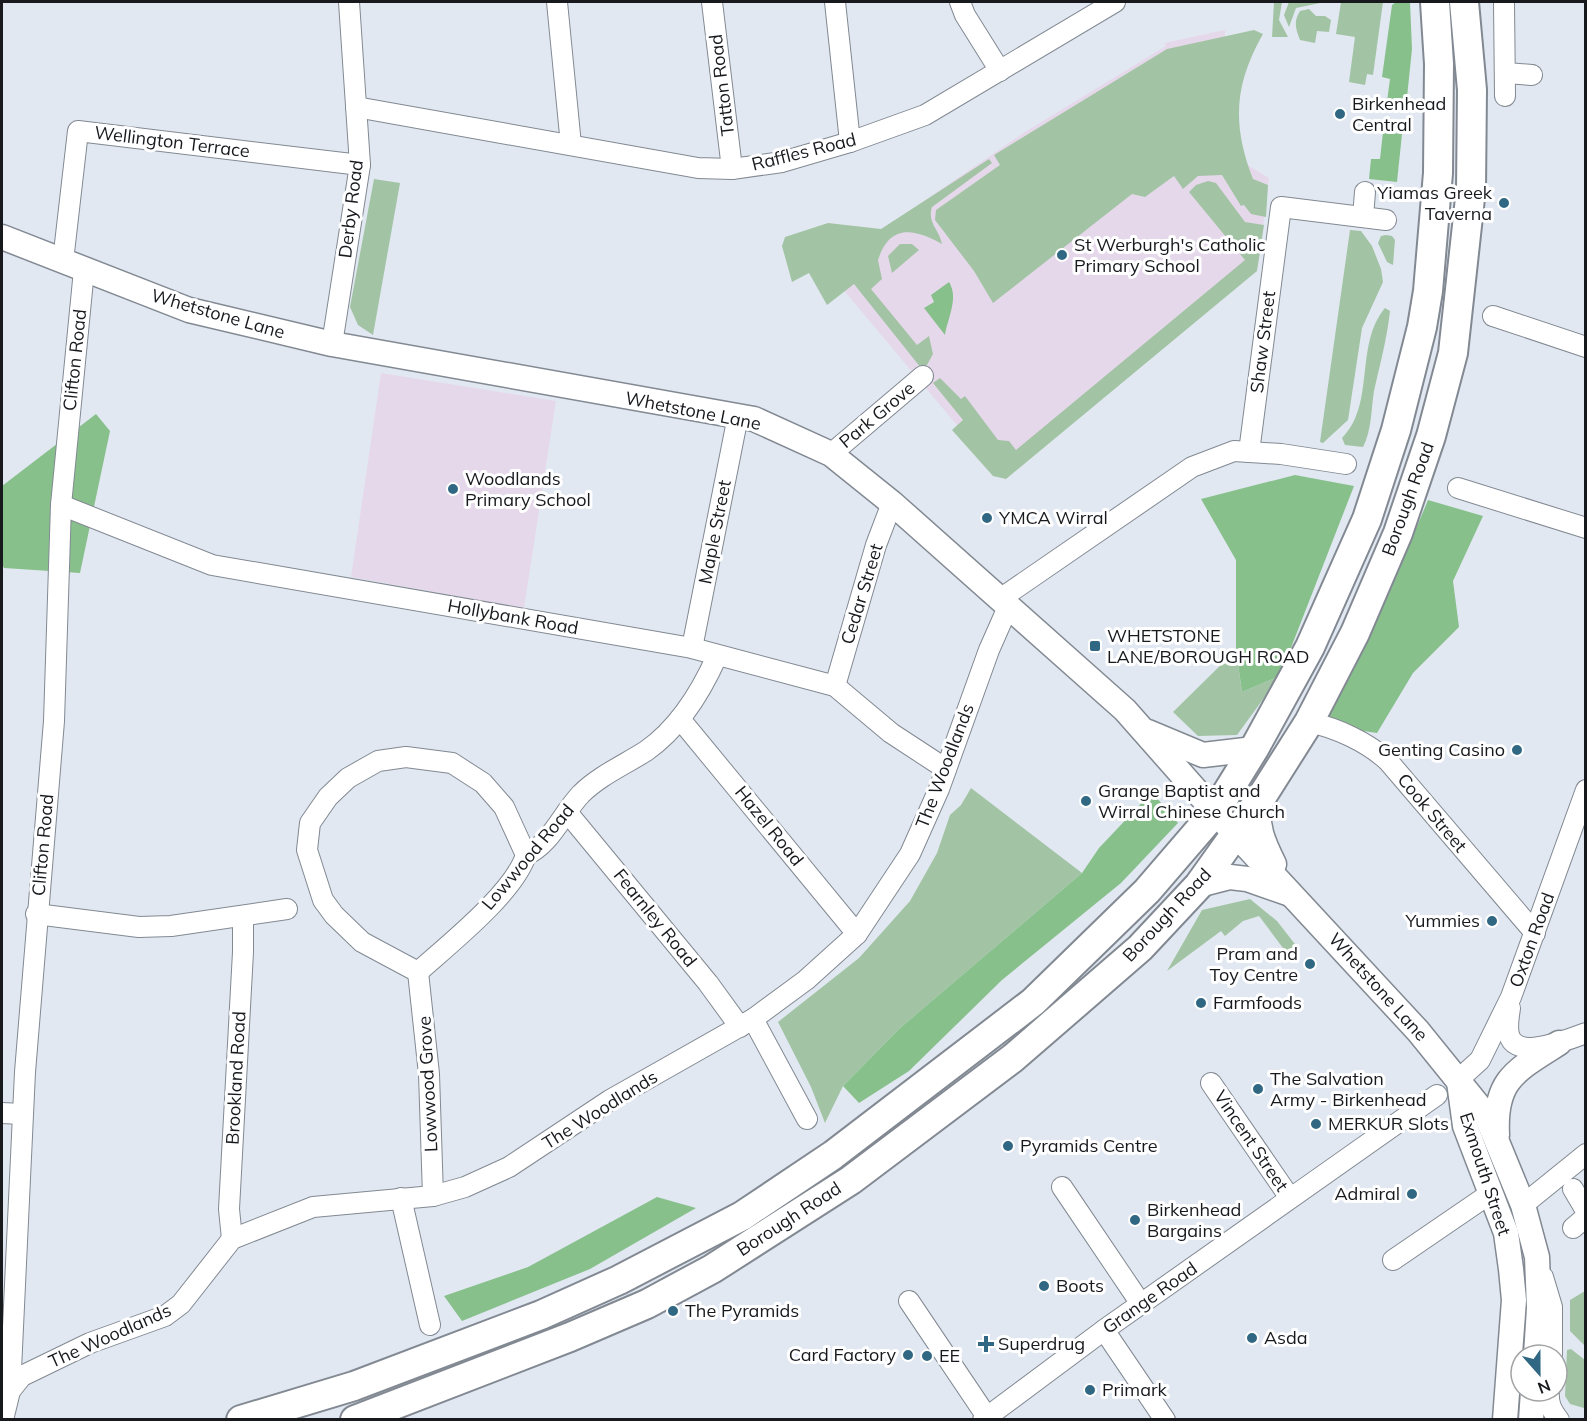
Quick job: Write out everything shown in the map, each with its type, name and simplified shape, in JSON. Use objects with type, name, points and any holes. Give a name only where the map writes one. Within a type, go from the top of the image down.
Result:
[{"type":"highway","points":[[241,1419],[354,1386],[541,1314],[620,1280],[742,1216],[799,1178],[1034,1002],[1147,891],[1215,812],[1254,749],[1310,647],[1367,519],[1396,430],[1422,327],[1428,291],[1438,173],[1439,64],[1435,2]]},
{"type":"highway","name":"Borough Road","points":[[355,1418],[570,1337],[647,1304],[712,1269],[851,1180],[1005,1065],[1140,948],[1199,885],[1259,801],[1309,722],[1355,633],[1398,533],[1431,436],[1453,354],[1472,189],[1472,90],[1464,2]]},
{"type":"main road","name":"Whetstone Lane","points":[[2,237],[189,310],[332,344],[754,419],[831,454],[892,504],[1125,710],[1215,812],[1418,1031],[1458,1080]]},
{"type":"main road","points":[[1143,730],[1203,755],[1254,749]]},
{"type":"main road","name":"Whetstone Lane","points":[[1259,801],[1257,819],[1261,839],[1295,896]]},
{"type":"main road","name":"Whetstone Lane","points":[[1199,885],[1230,876],[1247,879],[1295,896]]},
{"type":"main road","points":[[1497,1142],[1496,1108],[1505,1085],[1527,1063],[1559,1043]]},
{"type":"main road","name":"Exmouth Street","points":[[1458,1080],[1486,1115],[1524,1205],[1537,1257],[1539,1308],[1537,1343]]},
{"type":"main road","name":"Exmouth Street","points":[[1458,1080],[1466,1126],[1506,1233],[1514,1300],[1505,1419]]},
{"type":"main road","points":[[297,1419],[354,1386]]},
{"type":"main road","points":[[1531,1419],[1532,1403]]},
{"type":"street","name":"Derby Road","points":[[332,344],[360,165],[349,2]]},
{"type":"street","points":[[557,2],[571,145]]},
{"type":"street","name":"Tatton Road","points":[[712,2],[732,169]]},
{"type":"street","points":[[835,2],[850,142]]},
{"type":"street","points":[[960,2],[965,15],[1000,71]]},
{"type":"street","name":"Raffles Road","points":[[356,107],[698,168],[732,169],[782,162],[850,142],[925,115],[1114,2]]},
{"type":"street","points":[[1504,2],[1505,96]]},
{"type":"street","points":[[1506,73],[1532,75]]},
{"type":"street","name":"Wellington Terrace","points":[[74,265],[78,131],[360,165]]},
{"type":"street","points":[[1363,217],[1365,192]]},
{"type":"street","name":"Shaw Street","points":[[1249,452],[1281,207],[1386,220]]},
{"type":"street","name":"Clifton Road","points":[[3,1419],[10,1391],[22,1114],[36,914],[54,721],[61,505],[74,265]]},
{"type":"street","points":[[1493,316],[1586,347]]},
{"type":"street","name":"Park Grove","points":[[831,454],[923,376]]},
{"type":"street","name":"Maple Street","points":[[692,648],[738,416]]},
{"type":"street","points":[[1004,603],[1192,467],[1234,451],[1346,464]]},
{"type":"street","points":[[1458,488],[1586,528]]},
{"type":"street","name":"Cedar Street","points":[[835,687],[876,545],[892,504]]},
{"type":"street","name":"Hollybank Road","points":[[61,505],[212,565],[692,648],[835,687],[891,733],[946,770]]},
{"type":"street","name":"The Woodlands","points":[[10,1391],[22,1376],[80,1348],[165,1316],[181,1304],[232,1239],[312,1207],[433,1196],[465,1187],[508,1167],[610,1100],[747,1023],[806,980],[857,934],[910,854],[946,770],[1004,603]]},
{"type":"street","name":"Lowwood Road","points":[[418,972],[494,902],[523,865],[526,855],[537,850],[580,795],[598,780],[648,749],[681,719],[705,683],[717,656]]},
{"type":"street","name":"Hazel Road","points":[[681,719],[857,934]]},
{"type":"street","name":"Cook Street","points":[[1309,722],[1322,725],[1373,748],[1389,761],[1535,933]]},
{"type":"street","points":[[418,972],[362,942],[334,915],[323,900],[307,850],[310,823],[328,797],[348,778],[378,761],[406,757],[452,763],[483,783],[504,807],[526,855]]},
{"type":"street","name":"Oxton Road","points":[[1458,1080],[1480,1060],[1511,997],[1535,933],[1579,835],[1586,790]]},
{"type":"street","name":"Fearnley Road","points":[[567,812],[708,983],[747,1023],[807,1119]]},
{"type":"street","points":[[36,914],[139,927],[171,926],[287,909]]},
{"type":"street","name":"Brookland Road","points":[[232,1239],[230,1209],[243,917]]},
{"type":"street","name":"Lowwood Grove","points":[[418,972],[428,1062],[433,1196]]},
{"type":"street","points":[[1511,997],[1508,1030],[1512,1041],[1521,1046],[1532,1047],[1559,1043],[1586,1033]]},
{"type":"street","name":"Vincent Street","points":[[1211,1083],[1290,1198]]},
{"type":"street","name":"Grange Road","points":[[985,1418],[1104,1330],[1437,1095]]},
{"type":"street","points":[[2,1113],[22,1114]]},
{"type":"street","points":[[1524,1205],[1586,1154]]},
{"type":"street","points":[[1062,1187],[1141,1304]]},
{"type":"street","points":[[1573,1189],[1586,1211]]},
{"type":"street","points":[[1393,1260],[1491,1193]]},
{"type":"street","points":[[401,1198],[430,1324]]},
{"type":"street","points":[[1537,1257],[1552,1307],[1552,1343]]},
{"type":"street","points":[[909,1301],[985,1418]]},
{"type":"street","points":[[1104,1330],[1165,1419]]},
{"type":"street","points":[[1549,1403],[1552,1412],[1559,1419]]},
{"type":"shaded area","name":"St Werburgh's Catholic Primary School","points":[[1225,30],[1223,77],[1246,164],[1269,178],[1258,268],[1007,470],[987,461],[841,287],[858,246],[1025,132],[1166,46],[1164,43]]},
{"type":"shaded area","name":"Woodlands Primary School","points":[[381,373],[556,401],[524,608],[351,577]]},
{"type":"green space","points":[[1274,2],[1282,2],[1279,20],[1288,37],[1272,37]]},
{"type":"green space","points":[[1289,2],[1325,2],[1296,8],[1289,27],[1284,15]]},
{"type":"green space","points":[[1341,2],[1383,2],[1373,75],[1367,74],[1365,85],[1349,82],[1355,37],[1336,34]]},
{"type":"green space","points":[[1396,2],[1410,2],[1412,49],[1406,107],[1390,106],[1387,101],[1390,79],[1382,77],[1392,5]]},
{"type":"green space","points":[[1309,9],[1316,16],[1325,16],[1331,20],[1329,32],[1317,31],[1315,43],[1300,40],[1296,29],[1296,19],[1300,11]]},
{"type":"green space","points":[[1254,30],[1263,34],[1246,71],[1239,105],[1239,123],[1246,159],[1253,179],[1268,185],[1266,217],[1251,214],[1244,205],[1241,206],[1222,175],[1198,176],[1183,189],[1174,176],[1145,197],[1132,194],[993,303],[974,271],[935,220],[936,210],[1000,165],[994,155],[1167,49]]},
{"type":"green space","points":[[1383,132],[1402,134],[1397,182],[1369,179],[1371,159],[1380,159]]},
{"type":"green space","points":[[989,159],[992,163],[932,207],[932,222],[942,244],[922,235],[904,232],[889,240],[878,260],[882,279],[871,289],[917,345],[929,336],[933,354],[927,365],[921,368],[854,284],[827,305],[809,273],[792,282],[782,246],[785,237],[828,223],[881,229]]},
{"type":"green space","points":[[374,179],[400,183],[373,335],[358,325],[350,307]]},
{"type":"green space","points":[[1208,181],[1216,183],[1245,222],[1264,225],[1257,271],[1006,479],[993,476],[952,430],[963,420],[933,383],[940,378],[961,399],[965,396],[998,440],[1009,441],[1016,450],[1245,260],[1189,192],[1196,185]]},
{"type":"green space","points":[[1350,230],[1361,231],[1372,246],[1381,269],[1383,282],[1362,328],[1348,420],[1323,443],[1320,442]]},
{"type":"green space","points":[[1381,236],[1392,236],[1395,240],[1393,265],[1387,262],[1378,243]]},
{"type":"green space","points":[[900,244],[912,244],[919,250],[892,273],[888,256]]},
{"type":"green space","points":[[949,282],[953,301],[945,335],[924,308],[934,302],[931,295]]},
{"type":"green space","points":[[1385,308],[1390,311],[1389,321],[1374,391],[1368,434],[1363,447],[1345,445],[1342,438],[1359,409],[1370,339]]},
{"type":"green space","points":[[96,414],[110,431],[80,573],[4,568],[2,564],[2,486]]},
{"type":"green space","points":[[1295,475],[1354,486],[1280,676],[1242,692],[1236,650],[1236,560],[1201,499]]},
{"type":"green space","points":[[1428,500],[1483,516],[1453,581],[1459,627],[1413,673],[1377,733],[1322,725],[1389,593]]},
{"type":"green space","points":[[1236,650],[1242,692],[1280,676],[1237,735],[1198,736],[1173,712]]},
{"type":"green space","points":[[971,788],[1082,873],[900,1028],[843,1086],[825,1123],[811,1087],[778,1022],[859,958],[910,901],[937,853],[950,815],[961,805]]},
{"type":"green space","points":[[1152,792],[1178,823],[1121,883],[1002,980],[909,1071],[859,1103],[843,1086],[900,1028],[1082,873],[1099,848]]},
{"type":"green space","points":[[1250,899],[1277,921],[1298,948],[1289,956],[1259,916],[1243,921],[1225,936],[1221,931],[1167,971],[1202,910]]},
{"type":"green space","points":[[657,1197],[696,1208],[590,1269],[462,1321],[444,1296],[528,1267]]},
{"type":"green space","points":[[1585,1291],[1585,1346],[1570,1331],[1570,1300]]},
{"type":"green space","points":[[1569,1350],[1585,1360],[1584,1408],[1569,1402]]},
{"type":"place","name":"Birkenhead Central","points":[[1340,114]]},
{"type":"place","name":"Yiamas Greek Taverna","points":[[1504,203]]},
{"type":"place","name":"St Werburgh's Catholic Primary School","points":[[1062,255]]},
{"type":"place","name":"Woodlands Primary School","points":[[453,489]]},
{"type":"place","name":"YMCA Wirral","points":[[987,518]]},
{"type":"place","name":"WHETSTONE LANE/BOROUGH ROAD","points":[[1095,646]]},
{"type":"place","name":"Genting Casino","points":[[1517,750]]},
{"type":"place","name":"Grange Baptist and Wirral Chinese Church","points":[[1086,801]]},
{"type":"place","name":"Yummies","points":[[1492,921]]},
{"type":"place","name":"Pram and Toy Centre","points":[[1310,964]]},
{"type":"place","name":"Farmfoods","points":[[1201,1003]]},
{"type":"place","name":"The Salvation Army - Birkenhead","points":[[1258,1089]]},
{"type":"place","name":"MERKUR Slots","points":[[1316,1124]]},
{"type":"place","name":"Pyramids Centre","points":[[1008,1146]]},
{"type":"place","name":"Admiral","points":[[1412,1194]]},
{"type":"place","name":"Birkenhead Bargains","points":[[1135,1220]]},
{"type":"place","name":"Boots","points":[[1044,1286]]},
{"type":"place","name":"The Pyramids","points":[[673,1311]]},
{"type":"place","name":"Asda","points":[[1252,1338]]},
{"type":"place","name":"Superdrug","points":[[986,1344]]},
{"type":"place","name":"Card Factory","points":[[908,1355]]},
{"type":"place","name":"EE","points":[[927,1356]]},
{"type":"place","name":"Primark","points":[[1090,1390]]}]
